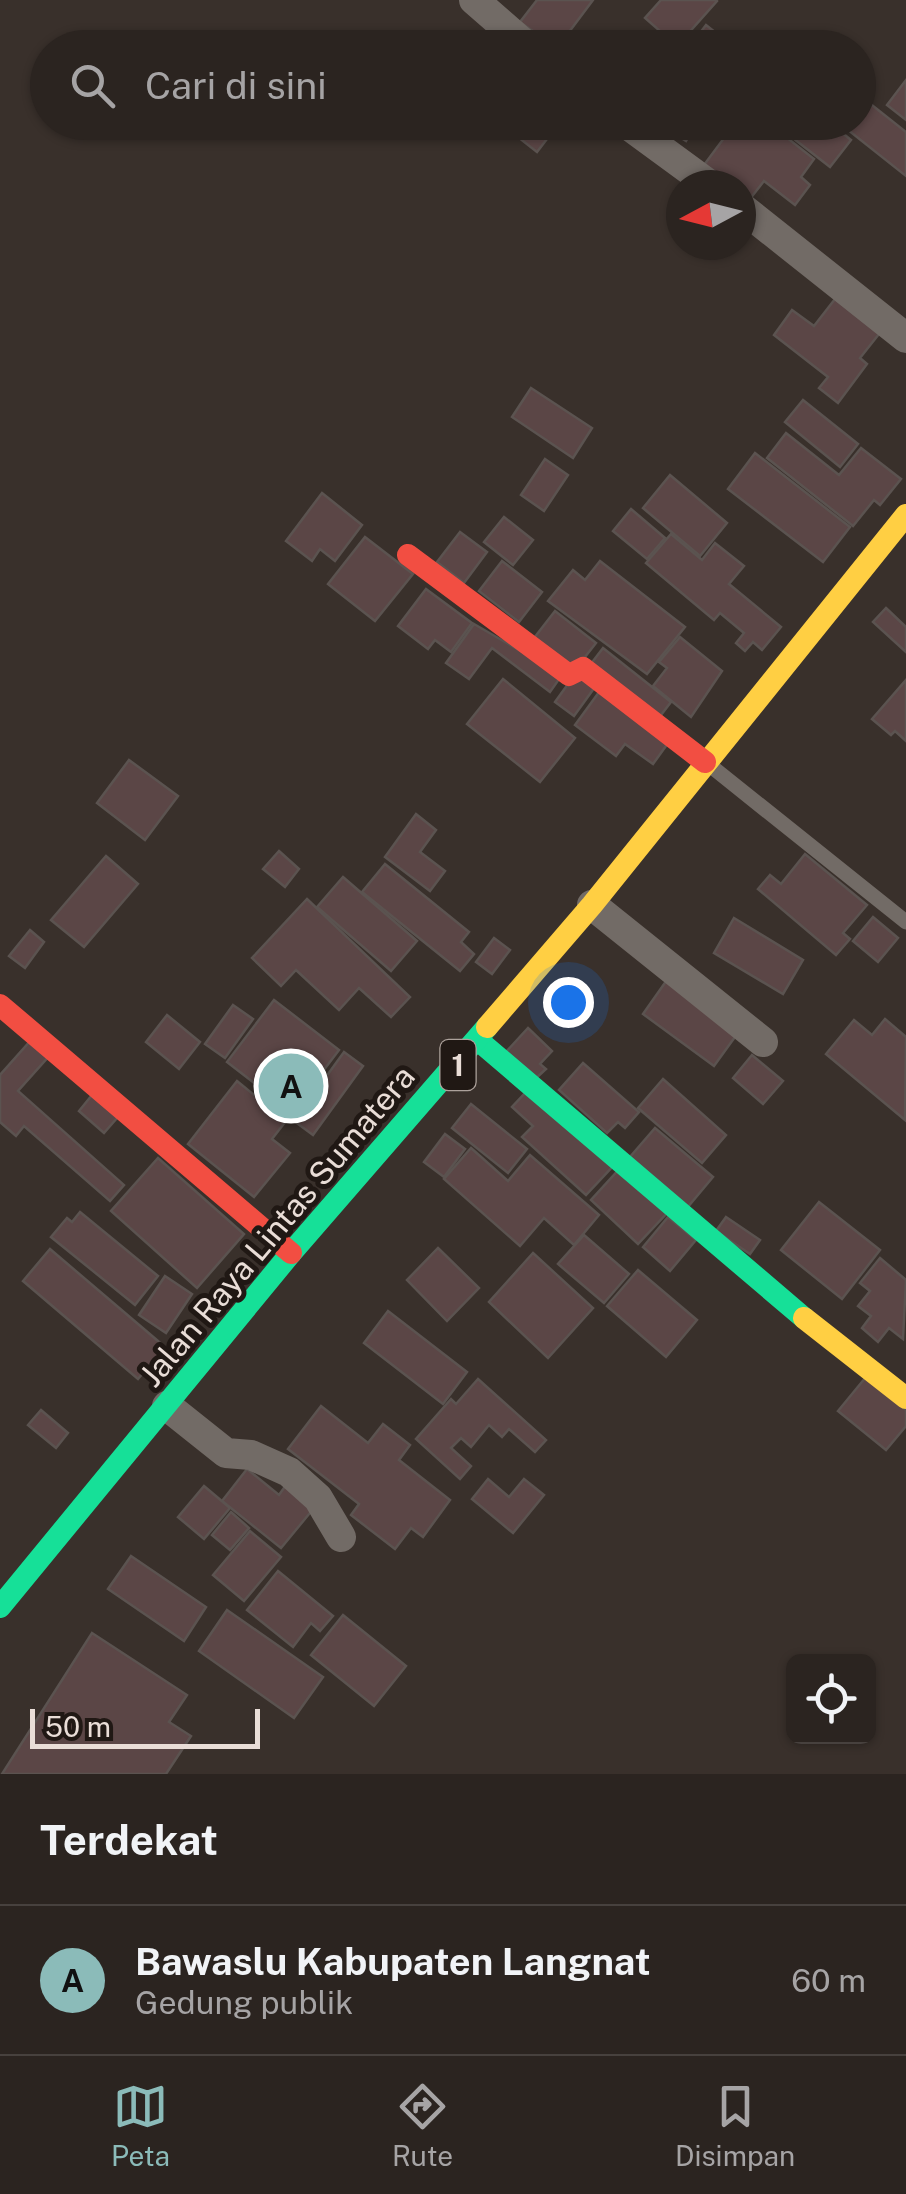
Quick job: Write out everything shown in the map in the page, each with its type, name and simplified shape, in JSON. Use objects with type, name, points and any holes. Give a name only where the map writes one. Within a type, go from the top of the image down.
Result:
[{"type":"main road","name":"Jalan Raya Lintas Sumatera","points":[[0,1607],[291,1253],[478,1041],[705,762],[900,537]]},
{"type":"main road","points":[[408,555],[569,675],[583,668],[705,762]]},
{"type":"main road","points":[[0,1005],[291,1253]]},
{"type":"main road","points":[[478,1041],[804,1318],[906,1398]]},
{"type":"street","points":[[474,0],[508,30]]},
{"type":"street","points":[[649,140],[690,170]]},
{"type":"street","points":[[756,219],[906,338]]},
{"type":"street","points":[[592,904],[764,1042]]},
{"type":"street","points":[[166,1406],[226,1453],[251,1455],[289,1472],[318,1498],[341,1538]]},
{"type":"lane","points":[[705,762],[906,922]]},
{"type":"building","points":[[537,0],[593,0],[570,30],[531,30],[520,22]]},
{"type":"building","points":[[661,0],[717,1],[691,30],[659,30],[645,18]]},
{"type":"building","points":[[906,80],[906,120],[887,105]]},
{"type":"building","points":[[876,108],[906,132],[906,176],[861,140],[876,140]]},
{"type":"building","points":[[522,140],[546,140],[537,152]]},
{"type":"building","points":[[723,140],[790,140],[814,159],[801,177],[810,185],[795,205],[764,181],[756,191],[756,170],[702,170]]},
{"type":"building","points":[[795,140],[851,140],[830,167]]},
{"type":"building","points":[[835,299],[879,334],[860,358],[867,364],[838,403],[819,388],[828,377],[774,335],[792,310],[814,326]]},
{"type":"building","points":[[531,388],[592,428],[573,458],[512,417]]},
{"type":"building","points":[[803,400],[858,444],[840,467],[785,422]]},
{"type":"building","points":[[786,433],[839,475],[861,448],[901,479],[880,505],[874,500],[853,526],[767,458]]},
{"type":"building","points":[[755,453],[850,527],[823,562],[728,489]]},
{"type":"building","points":[[545,459],[568,475],[544,511],[521,495]]},
{"type":"building","points":[[670,475],[727,523],[700,556],[643,508]]},
{"type":"building","points":[[322,493],[362,525],[335,561],[320,549],[312,561],[286,541]]},
{"type":"building","points":[[631,509],[665,538],[647,559],[613,531]]},
{"type":"building","points":[[504,517],[533,540],[513,565],[484,542]]},
{"type":"building","points":[[460,532],[487,552],[464,583],[437,562]]},
{"type":"building","points":[[671,534],[702,560],[715,543],[744,566],[729,584],[781,627],[762,650],[753,642],[745,651],[736,643],[744,633],[720,613],[714,620],[646,563]]},
{"type":"building","points":[[365,537],[413,574],[375,621],[328,584]]},
{"type":"building","points":[[502,561],[542,592],[519,622],[479,591]]},
{"type":"building","points":[[600,561],[685,627],[647,674],[548,601],[573,570],[585,580]]},
{"type":"building","points":[[426,589],[472,623],[451,652],[435,640],[428,649],[398,626]]},
{"type":"building","points":[[886,608],[906,627],[906,652],[873,622]]},
{"type":"building","points":[[555,611],[596,643],[574,671],[534,638]]},
{"type":"building","points":[[474,624],[562,675],[550,692],[492,648],[469,679],[446,663]]},
{"type":"building","points":[[680,637],[722,671],[691,717],[653,686],[667,668],[659,662]]},
{"type":"building","points":[[603,648],[671,702],[658,719],[590,665]]},
{"type":"building","points":[[576,673],[595,687],[574,716],[555,702]]},
{"type":"building","points":[[503,679],[575,738],[540,782],[467,724]]},
{"type":"building","points":[[906,680],[906,741],[895,731],[891,735],[872,719]]},
{"type":"building","points":[[602,688],[671,739],[653,764],[625,744],[616,756],[575,725]]},
{"type":"building","points":[[129,760],[178,796],[145,840],[97,803]]},
{"type":"building","points":[[416,814],[436,830],[420,852],[445,871],[430,891],[385,857]]},
{"type":"building","points":[[279,851],[299,869],[285,887],[263,869]]},
{"type":"building","points":[[805,854],[867,905],[843,933],[850,939],[836,955],[758,889],[770,875],[781,884]]},
{"type":"building","points":[[106,856],[138,884],[84,947],[51,920]]},
{"type":"building","points":[[385,864],[469,932],[461,942],[474,954],[460,971],[362,892]]},
{"type":"building","points":[[343,877],[417,941],[391,971],[317,907]]},
{"type":"building","points":[[307,899],[410,997],[391,1017],[359,988],[339,1010],[296,970],[281,986],[252,958]]},
{"type":"building","points":[[873,917],[898,938],[878,962],[853,941]]},
{"type":"building","points":[[734,918],[803,960],[783,994],[714,953]]},
{"type":"building","points":[[30,930],[44,942],[25,968],[9,956]]},
{"type":"building","points":[[494,938],[510,950],[492,974],[476,962]]},
{"type":"building","points":[[669,977],[740,1030],[714,1066],[643,1014]]},
{"type":"building","points":[[274,1000],[339,1050],[292,1112],[227,1062]]},
{"type":"building","points":[[233,1005],[253,1019],[225,1058],[205,1044]]},
{"type":"building","points":[[167,1015],[200,1042],[179,1069],[146,1042]]},
{"type":"building","points":[[885,1019],[906,1037],[905,1120],[826,1054],[854,1020],[872,1035]]},
{"type":"building","points":[[528,1028],[552,1051],[540,1064],[546,1069],[534,1080],[505,1053]]},
{"type":"building","points":[[32,1039],[50,1055],[18,1091],[124,1185],[110,1201],[24,1126],[16,1136],[0,1122],[0,1075]]},
{"type":"building","points":[[344,1052],[363,1066],[313,1135],[294,1121]]},
{"type":"building","points":[[752,1055],[783,1081],[763,1104],[733,1078]]},
{"type":"building","points":[[583,1063],[639,1112],[625,1128],[618,1122],[607,1133],[559,1090]]},
{"type":"building","points":[[663,1079],[726,1135],[702,1163],[638,1108]]},
{"type":"building","points":[[237,1081],[286,1121],[272,1139],[290,1153],[254,1197],[188,1144]]},
{"type":"building","points":[[527,1091],[615,1164],[586,1195],[522,1137],[533,1126],[512,1107]]},
{"type":"building","points":[[92,1095],[118,1117],[104,1133],[79,1111]]},
{"type":"building","points":[[471,1104],[527,1149],[508,1173],[452,1128]]},
{"type":"building","points":[[655,1128],[713,1177],[687,1208],[629,1158]]},
{"type":"building","points":[[445,1134],[465,1149],[444,1177],[424,1162]]},
{"type":"building","points":[[471,1148],[508,1181],[530,1155],[599,1215],[574,1245],[544,1218],[520,1246],[444,1179]]},
{"type":"building","points":[[158,1158],[244,1234],[197,1288],[111,1211]]},
{"type":"building","points":[[622,1166],[669,1211],[638,1244],[591,1200]]},
{"type":"building","points":[[819,1202],[880,1250],[842,1299],[781,1250]]},
{"type":"building","points":[[80,1212],[158,1276],[135,1305],[51,1237],[67,1218],[72,1222]]},
{"type":"building","points":[[668,1217],[696,1240],[670,1271],[643,1247]]},
{"type":"building","points":[[726,1217],[760,1240],[750,1254],[716,1231]]},
{"type":"building","points":[[584,1235],[629,1274],[604,1303],[558,1264]]},
{"type":"building","points":[[438,1248],[479,1288],[447,1321],[407,1280]]},
{"type":"building","points":[[50,1249],[165,1347],[138,1379],[23,1281]]},
{"type":"building","points":[[533,1253],[593,1308],[548,1358],[489,1302]]},
{"type":"building","points":[[880,1258],[906,1280],[903,1339],[889,1328],[878,1342],[862,1328],[871,1316],[858,1306],[870,1291],[860,1283]]},
{"type":"building","points":[[638,1270],[697,1320],[666,1357],[607,1306]]},
{"type":"building","points":[[165,1276],[192,1294],[166,1333],[139,1315]]},
{"type":"building","points":[[388,1311],[467,1372],[443,1404],[364,1343]]},
{"type":"building","points":[[866,1377],[906,1410],[906,1426],[886,1450],[838,1411]]},
{"type":"building","points":[[478,1379],[546,1440],[535,1452],[509,1429],[502,1437],[489,1425],[471,1447],[461,1438],[451,1448],[471,1466],[460,1479],[416,1439],[451,1399],[456,1404]]},
{"type":"building","points":[[321,1406],[368,1443],[383,1424],[410,1445],[399,1460],[450,1500],[423,1537],[411,1528],[395,1549],[351,1515],[359,1504],[288,1449]]},
{"type":"building","points":[[41,1410],[68,1433],[56,1448],[28,1425]]},
{"type":"building","points":[[247,1469],[279,1495],[286,1485],[314,1508],[281,1548],[222,1501]]},
{"type":"building","points":[[488,1479],[509,1497],[524,1479],[544,1495],[513,1533],[472,1499]]},
{"type":"building","points":[[204,1486],[230,1508],[204,1539],[178,1517]]},
{"type":"building","points":[[231,1512],[249,1528],[230,1550],[212,1535]]},
{"type":"building","points":[[250,1531],[281,1557],[244,1601],[213,1575]]},
{"type":"building","points":[[131,1556],[206,1607],[184,1641],[108,1589]]},
{"type":"building","points":[[278,1571],[333,1616],[320,1631],[311,1623],[293,1647],[247,1610]]},
{"type":"building","points":[[227,1610],[323,1677],[294,1718],[199,1651]]},
{"type":"building","points":[[343,1615],[406,1666],[374,1706],[311,1655]]},
{"type":"building","points":[[92,1633],[187,1695],[169,1722],[191,1736],[166,1774],[2,1774]]},
{"type":"traffic: fast","points":[[0,1607],[291,1253],[487,1027]]},
{"type":"traffic: fast","points":[[479,1041],[804,1318]]},
{"type":"traffic: slow","points":[[487,1027],[592,905],[906,515]]},
{"type":"traffic: slow","points":[[804,1318],[906,1398]]},
{"type":"traffic: jam","points":[[408,555],[569,675],[583,668],[705,762]]},
{"type":"traffic: jam","points":[[0,1005],[291,1253]]},
{"type":"place","name":"Bawaslu Kabupaten Langnat","points":[[291,1086]]}]
